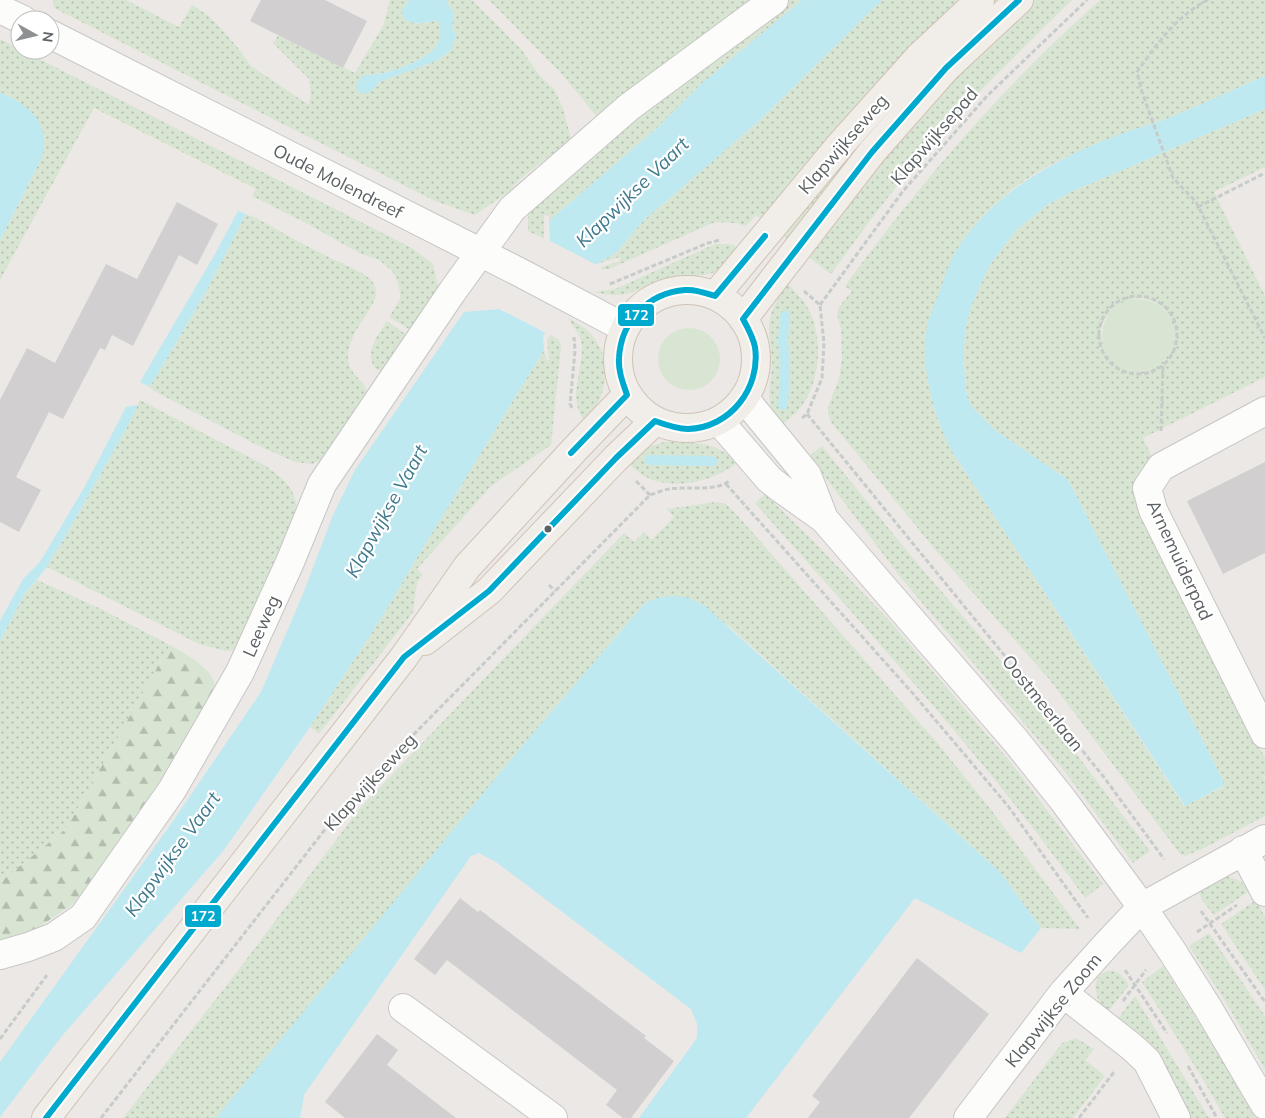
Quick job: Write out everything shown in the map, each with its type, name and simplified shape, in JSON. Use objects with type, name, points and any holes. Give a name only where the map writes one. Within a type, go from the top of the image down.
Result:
[{"type":"main road","name":"Klapwijkseweg","points":[[716,296],[841,144],[919,57],[980,0]]},
{"type":"main road","name":"Klapwijkseweg","points":[[743,319],[872,152],[946,68],[1019,0]]},
{"type":"main road","points":[[687,290],[716,296],[726,302],[743,319],[751,333],[756,365],[753,381],[744,398],[729,415],[702,427],[689,429],[672,427],[655,421],[634,405],[620,379],[618,361],[620,343],[625,328],[642,307],[663,294],[687,290]]},
{"type":"main road","points":[[46,1118],[404,657],[466,567],[627,395]]},
{"type":"main road","points":[[404,657],[489,591],[616,458],[655,421]]},
{"type":"street","points":[[480,253],[512,209],[629,107],[774,0]]},
{"type":"street","name":"Oude Molendreef","points":[[60,39],[519,272],[625,328]]},
{"type":"street","name":"Leeweg","points":[[0,955],[54,937],[83,917],[172,790],[240,672],[290,562],[322,484],[480,253]]},
{"type":"street","points":[[744,398],[807,475],[824,519]]},
{"type":"street","name":"Arnemuiderpad","points":[[1265,411],[1160,466],[1147,488],[1153,510],[1265,734]]},
{"type":"street","points":[[719,421],[778,488],[824,519],[1015,740],[1063,800],[1142,907],[1208,1008],[1265,1105]]},
{"type":"street","points":[[1254,844],[1265,892]]},
{"type":"street","name":"Klapwijkse Zoom","points":[[968,1118],[1063,993],[1142,907],[1254,844]]},
{"type":"street","points":[[1063,993],[1147,1061],[1176,1118]]},
{"type":"street","points":[[403,1008],[553,1118]]},
{"type":"path","name":"Klapwijksepad","points":[[820,305],[903,191],[986,96],[1087,0]]},
{"type":"path","points":[[1208,0],[1196,6],[1158,41],[1137,72],[1142,92],[1171,174],[1196,202],[1265,338]]},
{"type":"path","points":[[1198,207],[1265,174]]},
{"type":"path","points":[[1163,364],[1146,373],[1133,373],[1121,370],[1110,362],[1103,352],[1099,333],[1102,320],[1113,305],[1130,296],[1143,296],[1155,300],[1170,312],[1175,324],[1177,336],[1172,354],[1163,364],[1160,426],[1173,460]]},
{"type":"path","name":"Oostmeerlaan","points":[[807,414],[1103,776],[1265,1002]]},
{"type":"path","points":[[726,484],[916,697],[1008,806],[1107,944]]},
{"type":"path","name":"Klapwijkseweg","points":[[101,1118],[344,805],[650,495]]},
{"type":"path","points":[[549,585],[555,590]]},
{"type":"path","points":[[0,1039],[52,969]]},
{"type":"path","points":[[1079,1118],[1132,1047]]},
{"type":"green space","points":[[53,0],[126,0],[179,27],[192,5],[218,25],[251,66],[309,105],[311,93],[309,79],[273,43],[278,36],[355,73],[383,26],[390,0],[409,0],[406,3],[416,24],[437,20],[442,31],[439,42],[432,51],[406,66],[379,74],[369,74],[373,90],[379,82],[427,65],[448,53],[455,39],[452,23],[454,14],[446,0],[472,0],[521,49],[540,76],[554,89],[563,108],[571,139],[520,179],[511,190],[475,215],[435,201],[54,8]]},
{"type":"green space","points":[[489,0],[760,0],[599,119],[560,72]]},
{"type":"green space","points":[[788,0],[802,0],[700,85],[657,128],[549,221],[549,216],[544,215],[544,239],[528,231],[528,210],[666,88]]},
{"type":"green space","points":[[882,0],[966,0],[764,221],[756,215],[746,226],[736,223],[715,222],[609,269],[601,269],[620,261],[620,257],[597,264],[617,252],[643,221],[759,121]]},
{"type":"green space","points":[[990,0],[1005,0],[790,241],[781,234],[830,173]]},
{"type":"green space","points":[[1033,0],[1072,0],[982,89],[931,145],[892,192],[831,274],[807,256],[882,155],[998,32]]},
{"type":"green space","points":[[1100,0],[1265,0],[1265,76],[1187,111],[1103,142],[1061,160],[1022,183],[984,215],[930,388],[936,414],[951,450],[1184,806],[1223,787],[1223,780],[1068,480],[996,431],[972,407],[967,397],[963,357],[966,325],[972,304],[989,266],[1016,230],[1047,205],[1073,191],[1265,109],[1265,167],[1214,192],[1265,296],[1265,377],[1143,438],[1154,461],[1145,517],[1265,758],[1265,775],[1263,776],[1265,779],[1265,816],[1185,856],[1180,854],[1049,679],[938,553],[831,422],[828,414],[828,408],[839,378],[842,359],[841,329],[837,314],[839,307],[852,291],[845,286],[903,210],[965,136],[1030,66]],"holes":[[[1132,299],[1153,301],[1164,310],[1171,321],[1174,334],[1171,348],[1165,359],[1154,368],[1138,371],[1129,369],[1112,359],[1106,351],[1102,342],[1102,324],[1110,313]]]},
{"type":"green space","points":[[0,39],[10,44],[10,60],[41,60],[412,248],[433,264],[439,290],[412,331],[389,317],[400,299],[400,293],[397,279],[392,271],[379,260],[359,253],[310,225],[252,196],[256,189],[94,108],[0,280],[0,240],[42,157],[43,133],[35,116],[28,109],[0,92]]},
{"type":"green space","points":[[246,214],[361,272],[373,282],[376,291],[372,305],[352,339],[348,358],[351,369],[368,394],[325,458],[312,464],[295,462],[257,445],[154,391],[148,386],[153,382],[204,295]]},
{"type":"green space","points":[[715,244],[729,244],[741,248],[723,267],[710,274],[673,278],[627,294],[607,295],[594,292],[615,289]]},
{"type":"green space","points":[[787,283],[805,303],[811,315],[816,329],[818,359],[812,388],[805,401],[797,412],[782,425],[772,408],[769,394],[772,362],[769,324],[774,306]]},
{"type":"green space","points":[[1131,299],[1145,299],[1164,309],[1174,328],[1174,342],[1164,361],[1145,371],[1131,371],[1112,361],[1102,342],[1102,328],[1112,309]]},
{"type":"green space","points":[[568,318],[583,327],[594,338],[602,351],[605,364],[605,379],[602,393],[586,422],[580,414],[576,395],[582,346],[578,334]]},
{"type":"green space","points":[[387,321],[408,336],[382,372],[374,367],[371,355],[374,343]]},
{"type":"green space","points":[[689,328],[706,333],[711,337],[715,342],[720,359],[715,376],[711,381],[706,385],[689,390],[672,385],[667,381],[663,376],[658,359],[663,342],[667,337],[672,333]]},
{"type":"green space","points":[[551,335],[559,340],[561,347],[551,445],[491,486],[417,569],[423,575],[417,582],[413,612],[319,734],[310,727],[382,617],[544,350],[547,360],[549,360],[547,340]]},
{"type":"green space","points":[[140,400],[266,466],[287,484],[294,495],[297,511],[240,650],[226,651],[199,644],[47,567],[124,433]]},
{"type":"green space","points":[[664,442],[694,442],[703,444],[721,451],[738,462],[717,475],[679,484],[653,480],[642,475],[627,462],[645,448]]},
{"type":"green space","points":[[822,446],[911,556],[1039,705],[1150,851],[1133,863],[1062,768],[902,579],[809,456]]},
{"type":"green space","points":[[765,494],[887,618],[1012,764],[1103,884],[1085,898],[1047,846],[966,745],[883,647],[755,503]]},
{"type":"green space","points":[[715,502],[726,504],[738,516],[939,745],[989,807],[1080,929],[1041,928],[1000,872],[729,626],[662,597],[646,602],[527,740],[221,1118],[123,1118],[230,981],[360,808],[624,533],[634,542],[644,532],[651,540],[674,517],[667,509]]},
{"type":"green space","points":[[37,580],[101,609],[170,645],[66,829],[0,882],[0,641],[24,595]]},
{"type":"green space","points":[[170,645],[204,667],[209,673],[215,687],[211,706],[130,831],[73,904],[39,927],[0,943],[0,882],[66,829]]},
{"type":"green space","points":[[1224,876],[1239,881],[1251,890],[1214,915],[1201,899],[1198,888]]},
{"type":"green space","points":[[1256,900],[1265,917],[1265,990],[1221,924]]},
{"type":"green space","points":[[1209,933],[1265,1016],[1265,1069],[1224,999],[1189,946]]},
{"type":"green space","points":[[1163,966],[1218,1053],[1255,1118],[1225,1118],[1142,982]]},
{"type":"green space","points":[[1108,971],[1115,971],[1120,974],[1129,985],[1106,1014],[1097,997],[1096,984],[1102,974]]},
{"type":"green space","points":[[1135,996],[1209,1118],[1189,1118],[1116,1021]]},
{"type":"green space","points":[[1076,1038],[1094,1049],[1085,1060],[1105,1076],[1073,1118],[1005,1118],[1062,1043]]},
{"type":"water","points":[[409,0],[446,0],[454,14],[452,27],[456,35],[451,50],[436,61],[379,82],[369,92],[364,94],[357,91],[356,85],[360,78],[405,66],[423,58],[437,45],[441,31],[437,20],[415,23],[403,17],[402,11]]},
{"type":"water","name":"Klapwijkse Vaart","points":[[802,0],[882,0],[759,121],[643,221],[617,252],[597,264],[543,336],[544,350],[382,617],[310,727],[224,850],[62,1036],[0,1117],[0,1062],[171,824],[261,692],[303,594],[333,515],[355,470],[464,312],[500,309],[550,242],[549,221],[657,128],[700,85]]},
{"type":"water","points":[[1265,76],[1265,109],[1073,191],[1047,205],[1016,230],[989,266],[972,304],[966,325],[963,357],[967,397],[972,407],[996,431],[1068,480],[1223,780],[1223,786],[1185,806],[951,450],[933,404],[929,388],[925,355],[926,339],[929,319],[957,249],[992,208],[1013,190],[1035,175],[1082,150],[1107,139],[1161,121]]},
{"type":"water","points":[[0,92],[29,109],[35,116],[43,133],[44,144],[42,157],[0,240]]},
{"type":"water","points":[[238,211],[246,214],[204,295],[153,382],[148,386],[140,382],[215,254]]},
{"type":"water","points":[[138,405],[62,542],[47,567],[24,595],[0,641],[0,621],[23,579],[40,562],[85,486],[126,407]]},
{"type":"water","points":[[662,597],[689,598],[705,606],[1000,872],[1041,928],[1021,953],[915,898],[746,1118],[639,1118],[697,1038],[697,1023],[691,1009],[496,862],[479,853],[471,856],[304,1095],[300,1118],[216,1118],[527,740],[646,602]]},
{"type":"pier","points":[[548,240],[599,266],[548,334],[495,307],[499,307]]},
{"type":"building","points":[[261,0],[325,0],[367,21],[343,68],[250,21]]},
{"type":"building","points":[[177,202],[218,224],[197,265],[179,255],[133,346],[112,335],[105,350],[100,348],[63,419],[49,412],[16,477],[41,490],[19,532],[0,522],[0,400],[27,348],[55,363],[106,264],[137,279]]},
{"type":"building","points":[[1265,462],[1265,553],[1223,574],[1187,501]]},
{"type":"building","points":[[460,898],[478,912],[480,910],[646,1036],[644,1038],[674,1061],[631,1118],[623,1118],[606,1105],[617,1090],[447,960],[435,975],[414,959]]},
{"type":"building","points":[[917,958],[989,1014],[909,1118],[808,1118],[820,1102],[812,1096]]},
{"type":"building","points":[[377,1034],[398,1050],[387,1065],[456,1118],[345,1118],[325,1102]]},
{"type":"waterway","points":[[783,405],[785,371],[783,338],[785,316]]},
{"type":"waterway","points":[[650,460],[712,461]]},
{"type":"transit line","name":"172","points":[[46,1118],[404,657],[489,591],[616,458],[655,421],[684,429],[703,427],[717,422],[740,403],[748,391],[756,362],[754,343],[743,319],[872,152],[946,68],[1019,0]]},
{"type":"transit line","name":"172","points":[[571,453],[627,395],[619,368],[619,358],[625,332],[639,311],[648,303],[672,292],[693,290],[715,296],[765,236]]}]
